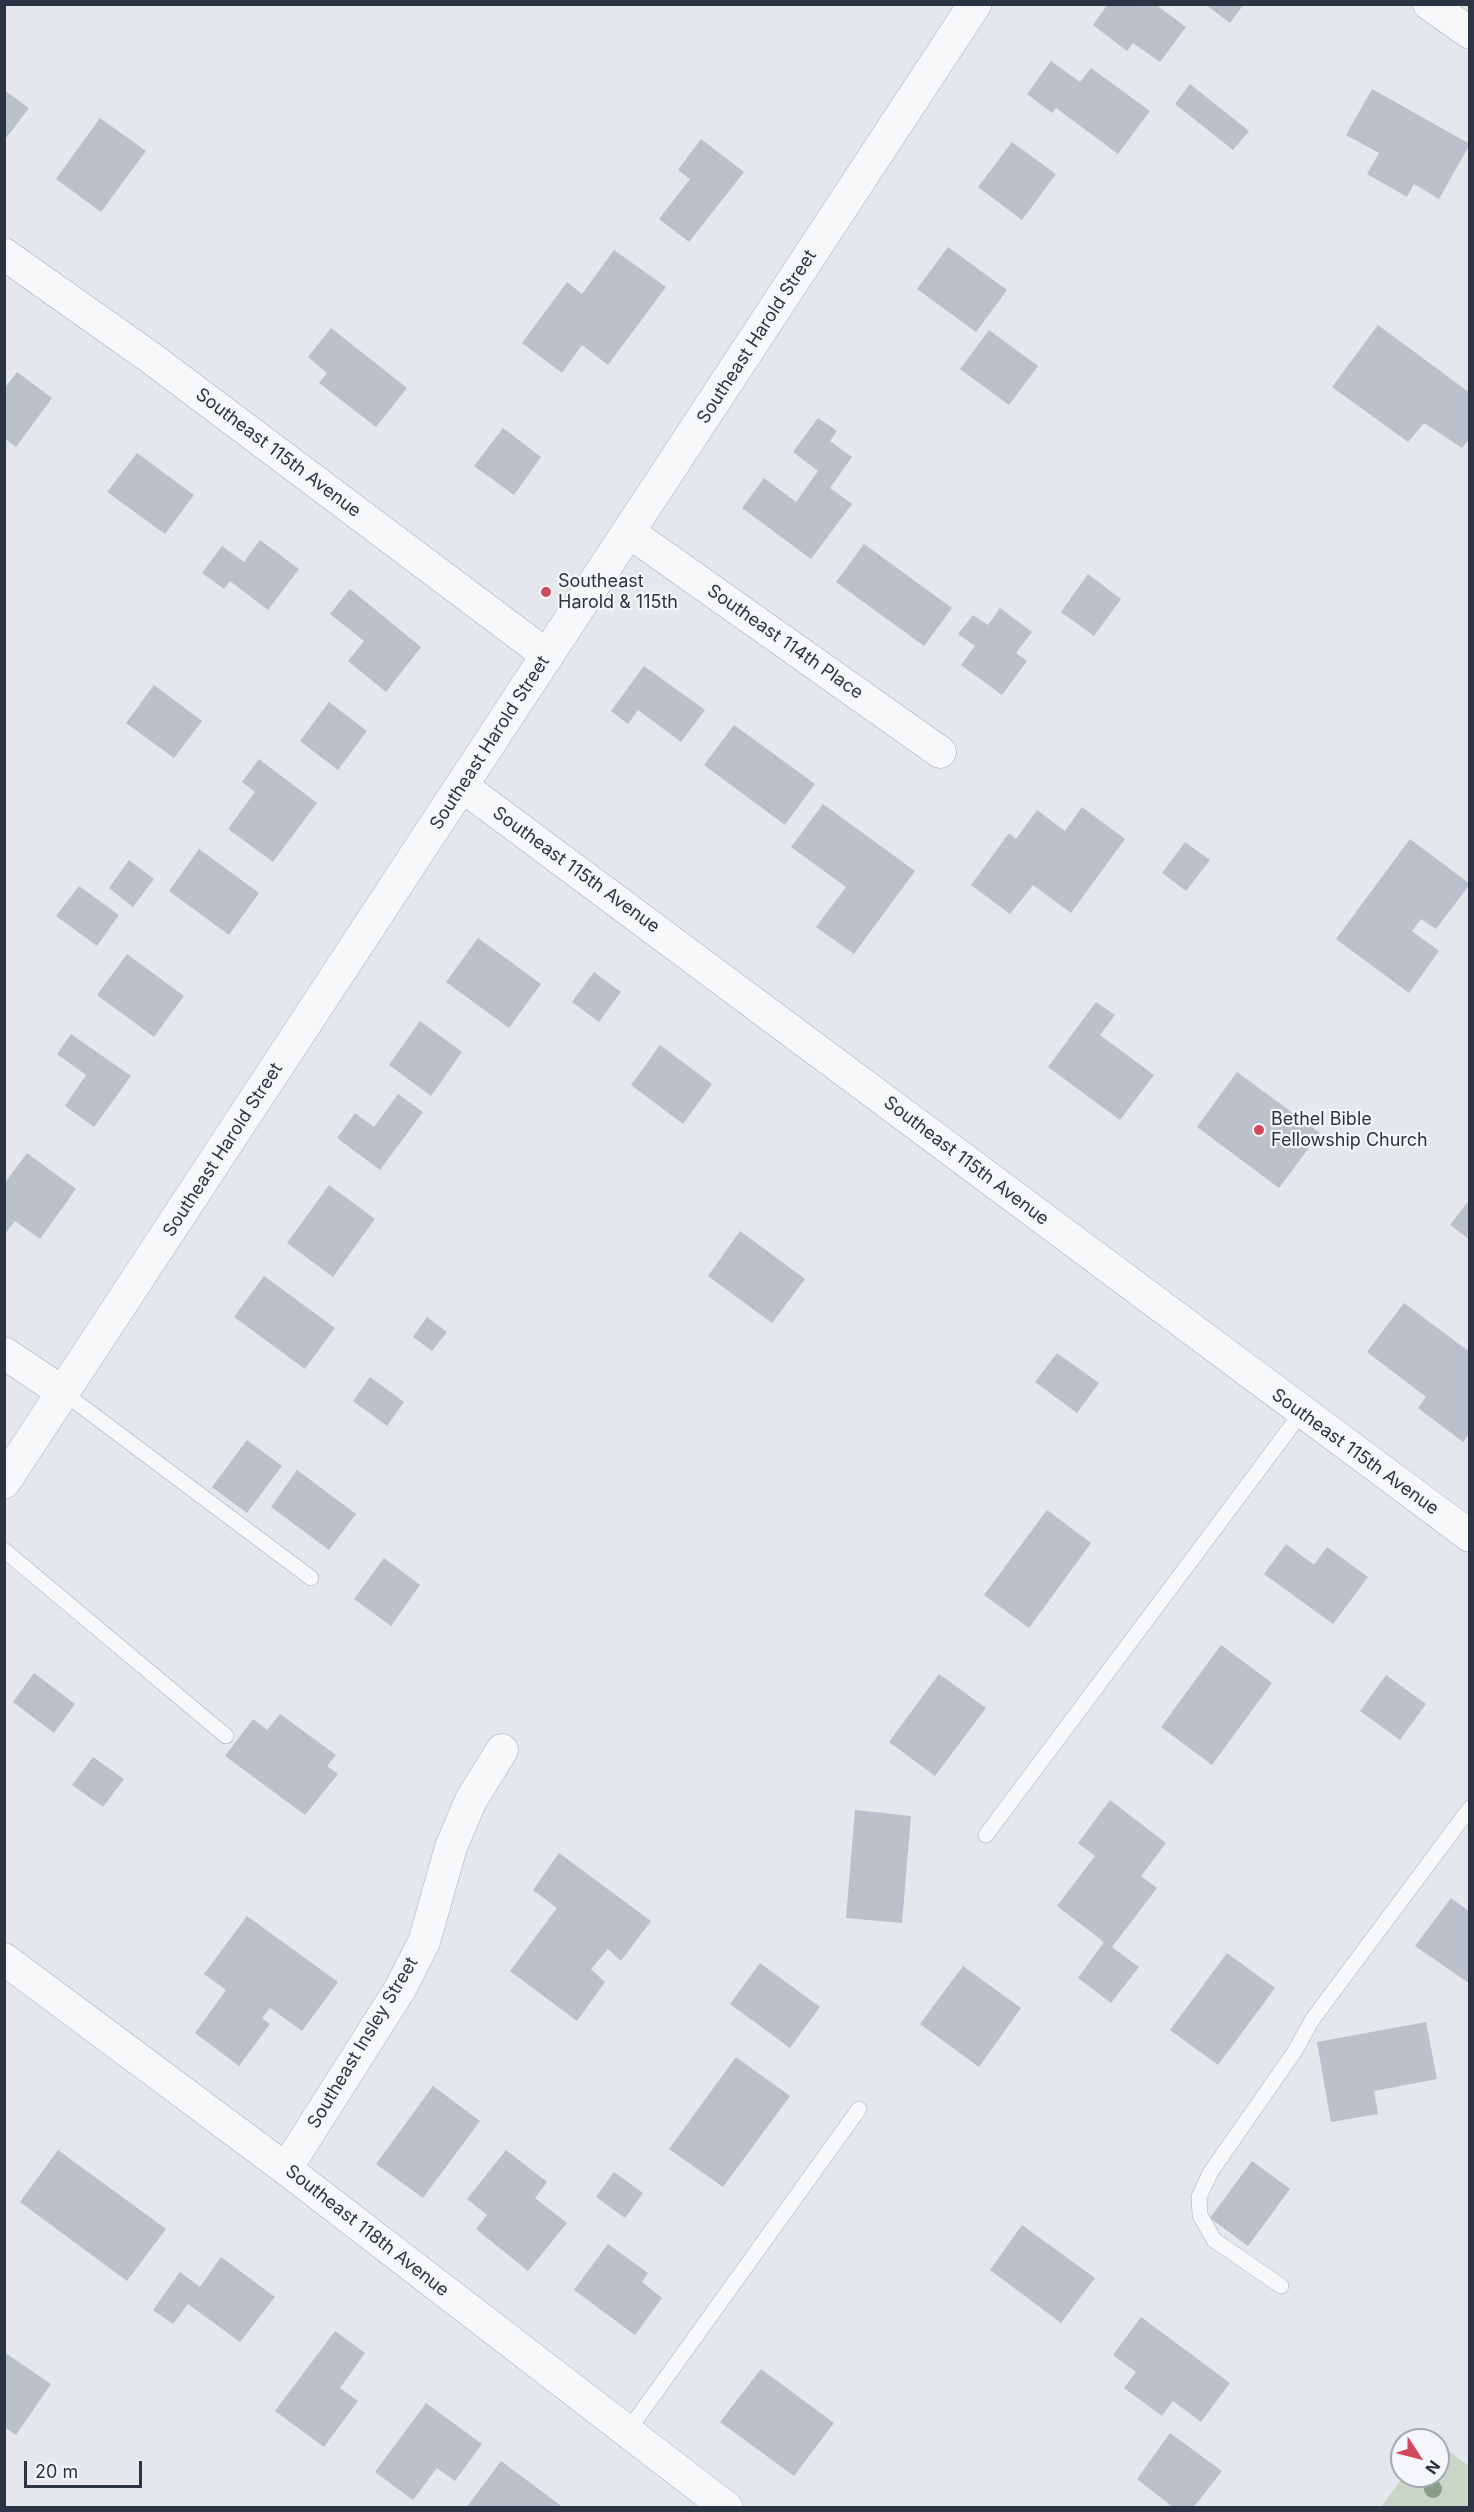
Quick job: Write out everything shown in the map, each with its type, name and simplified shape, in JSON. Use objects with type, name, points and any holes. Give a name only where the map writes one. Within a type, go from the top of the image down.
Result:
[{"type":"street","name":"Southeast Harold Street","points":[[4,1482],[975,4]]},
{"type":"street","points":[[1430,4],[1470,33]]},
{"type":"street","name":"Southeast 115th Avenue","points":[[4,254],[151,357],[548,656]]},
{"type":"street","name":"Southeast 114th Place","points":[[628,532],[940,752]]},
{"type":"street","name":"Southeast 115th Avenue","points":[[462,786],[1470,1536]]},
{"type":"street","points":[[4,1353],[64,1393]]},
{"type":"street","name":"Southeast Insley Street","points":[[286,2169],[400,1989],[415,1961],[424,1942],[451,1847],[471,1800],[502,1750]]},
{"type":"street","name":"Southeast 118th Avenue","points":[[4,1959],[286,2169],[727,2508]]},
{"type":"lane","points":[[64,1393],[311,1578]]},
{"type":"lane","points":[[986,1834],[1302,1413]]},
{"type":"lane","points":[[4,1550],[226,1736]]},
{"type":"lane","points":[[1281,2286],[1214,2240],[1200,2214],[1199,2197],[1209,2173],[1295,2051],[1312,2020],[1470,1808]]},
{"type":"lane","points":[[627,2432],[859,2109]]},
{"type":"green space","points":[[1450,2452],[1469,2466],[1469,2507],[1381,2507],[1395,2488],[1450,2488]]},
{"type":"building","points":[[1108,4],[1141,4],[1144,7],[1156,5],[1186,27],[1160,62],[1133,43],[1127,51],[1093,25]]},
{"type":"building","points":[[1205,4],[1244,4],[1230,23]]},
{"type":"building","points":[[1051,61],[1080,82],[1091,68],[1150,111],[1118,154],[1056,108],[1052,113],[1027,94]]},
{"type":"building","points":[[1190,84],[1249,131],[1233,150],[1175,104]]},
{"type":"building","points":[[1372,89],[1470,144],[1439,199],[1414,184],[1407,197],[1367,174],[1379,153],[1346,135]]},
{"type":"building","points":[[4,90],[29,108],[4,141]]},
{"type":"building","points":[[100,118],[146,151],[101,212],[56,179]]},
{"type":"building","points":[[701,139],[744,172],[689,242],[659,219],[690,179],[678,170]]},
{"type":"building","points":[[1012,142],[1056,174],[1022,220],[978,187]]},
{"type":"building","points":[[948,247],[1007,290],[976,332],[917,289]]},
{"type":"building","points":[[614,250],[666,287],[608,365],[582,345],[562,373],[522,343],[567,282],[582,294]]},
{"type":"building","points":[[1378,325],[1470,393],[1470,438],[1462,448],[1424,423],[1408,442],[1332,387]]},
{"type":"building","points":[[331,328],[407,388],[376,427],[319,383],[327,373],[308,357]]},
{"type":"building","points":[[989,330],[1038,366],[1009,405],[960,369]]},
{"type":"building","points":[[17,372],[52,398],[16,447],[4,438],[4,389]]},
{"type":"building","points":[[818,418],[837,431],[830,441],[852,457],[830,488],[852,504],[811,559],[742,508],[764,478],[796,502],[818,471],[793,452]]},
{"type":"building","points":[[503,428],[541,457],[514,495],[474,466]]},
{"type":"building","points":[[137,453],[194,495],[165,534],[107,492]]},
{"type":"building","points":[[260,540],[299,569],[268,610],[230,581],[224,589],[202,573],[222,546],[244,562]]},
{"type":"building","points":[[864,544],[952,608],[924,646],[836,582]]},
{"type":"building","points":[[1088,574],[1121,599],[1094,636],[1061,612]]},
{"type":"building","points":[[350,589],[421,647],[386,692],[348,661],[364,641],[330,614]]},
{"type":"building","points":[[1000,608],[1032,632],[1016,653],[1027,661],[1002,695],[961,665],[975,646],[958,634],[973,615],[988,625]]},
{"type":"building","points":[[644,666],[705,710],[681,742],[638,710],[628,724],[611,711]]},
{"type":"building","points":[[154,685],[202,721],[174,758],[126,723]]},
{"type":"building","points":[[329,702],[367,731],[338,770],[300,741]]},
{"type":"building","points":[[734,725],[815,784],[785,825],[704,765]]},
{"type":"building","points":[[259,759],[317,803],[273,862],[228,829],[255,792],[242,782]]},
{"type":"building","points":[[823,804],[915,871],[854,954],[816,927],[846,887],[791,847]]},
{"type":"building","points":[[1082,807],[1125,839],[1071,913],[1033,885],[1010,914],[971,885],[1009,833],[1016,839],[1037,810],[1065,831]]},
{"type":"building","points":[[1410,839],[1470,884],[1436,929],[1421,919],[1412,931],[1439,951],[1409,993],[1336,939]]},
{"type":"building","points":[[1185,842],[1210,860],[1186,891],[1162,873]]},
{"type":"building","points":[[199,849],[259,893],[229,935],[169,891]]},
{"type":"building","points":[[129,860],[154,879],[133,907],[109,888]]},
{"type":"building","points":[[79,886],[119,915],[97,946],[56,916]]},
{"type":"building","points":[[478,938],[541,984],[509,1028],[446,982]]},
{"type":"building","points":[[127,954],[184,996],[154,1037],[97,995]]},
{"type":"building","points":[[594,972],[621,992],[599,1022],[572,1002]]},
{"type":"building","points":[[1096,1002],[1115,1015],[1100,1035],[1154,1075],[1120,1120],[1048,1067]]},
{"type":"building","points":[[420,1021],[462,1052],[431,1096],[389,1065]]},
{"type":"building","points":[[71,1034],[131,1076],[94,1127],[65,1106],[86,1075],[57,1054]]},
{"type":"building","points":[[660,1045],[712,1084],[683,1124],[631,1085]]},
{"type":"building","name":"Bethel Bible Fellowship Church","points":[[1237,1072],[1320,1133],[1279,1188],[1197,1127]]},
{"type":"building","points":[[398,1094],[423,1112],[380,1170],[337,1138],[355,1113],[374,1127]]},
{"type":"building","points":[[27,1153],[76,1189],[40,1239],[15,1221],[4,1235],[4,1184]]},
{"type":"building","points":[[329,1185],[375,1219],[333,1277],[287,1243]]},
{"type":"building","points":[[1470,1199],[1470,1240],[1450,1225]]},
{"type":"building","points":[[740,1231],[805,1279],[772,1323],[708,1276]]},
{"type":"building","points":[[264,1276],[335,1328],[305,1369],[234,1317]]},
{"type":"building","points":[[1404,1303],[1467,1350],[1470,1347],[1470,1433],[1463,1442],[1418,1408],[1426,1397],[1367,1352]]},
{"type":"building","points":[[427,1317],[447,1332],[432,1351],[413,1337]]},
{"type":"building","points":[[1057,1353],[1099,1383],[1077,1413],[1035,1382]]},
{"type":"building","points":[[370,1377],[404,1402],[387,1426],[353,1401]]},
{"type":"building","points":[[247,1440],[282,1466],[247,1513],[212,1487]]},
{"type":"building","points":[[297,1470],[356,1514],[329,1550],[271,1507]]},
{"type":"building","points":[[1047,1510],[1091,1543],[1029,1628],[984,1595]]},
{"type":"building","points":[[1286,1544],[1314,1565],[1327,1547],[1368,1577],[1333,1624],[1264,1574]]},
{"type":"building","points":[[384,1558],[420,1585],[391,1626],[354,1599]]},
{"type":"building","points":[[1221,1645],[1272,1683],[1212,1765],[1161,1727]]},
{"type":"building","points":[[34,1673],[75,1704],[54,1733],[13,1702]]},
{"type":"building","points":[[939,1674],[986,1708],[935,1776],[889,1742]]},
{"type":"building","points":[[1386,1675],[1426,1704],[1400,1740],[1360,1711]]},
{"type":"building","points":[[280,1714],[336,1755],[327,1766],[338,1774],[305,1815],[225,1756],[253,1719],[267,1730]]},
{"type":"building","points":[[93,1757],[124,1779],[103,1807],[72,1785]]},
{"type":"building","points":[[1110,1800],[1166,1843],[1141,1876],[1157,1888],[1112,1947],[1139,1967],[1111,2003],[1078,1978],[1104,1942],[1057,1906],[1095,1856],[1078,1843]]},
{"type":"building","points":[[855,1810],[911,1816],[902,1923],[846,1918]]},
{"type":"building","points":[[559,1853],[651,1921],[621,1961],[608,1949],[591,1969],[605,1982],[577,2021],[510,1971],[557,1908],[533,1890]]},
{"type":"building","points":[[1451,1898],[1470,1912],[1470,1984],[1415,1946]]},
{"type":"building","points":[[247,1916],[338,1982],[302,2031],[270,2008],[262,2018],[270,2024],[239,2066],[195,2033],[226,1990],[204,1974]]},
{"type":"building","points":[[1227,1953],[1275,1988],[1218,2065],[1170,2030]]},
{"type":"building","points":[[760,1963],[820,2007],[790,2048],[730,2004]]},
{"type":"building","points":[[963,1966],[1021,2008],[979,2067],[920,2024]]},
{"type":"building","points":[[1426,2022],[1437,2079],[1374,2091],[1378,2114],[1331,2122],[1317,2042]]},
{"type":"building","points":[[736,2057],[790,2096],[723,2187],[669,2149]]},
{"type":"building","points":[[433,2086],[480,2121],[423,2198],[376,2164]]},
{"type":"building","points":[[58,2150],[166,2229],[127,2281],[20,2202]]},
{"type":"building","points":[[506,2150],[547,2182],[535,2198],[567,2223],[528,2271],[476,2229],[487,2215],[467,2199]]},
{"type":"building","points":[[1252,2161],[1290,2189],[1248,2246],[1210,2218]]},
{"type":"building","points":[[614,2172],[643,2193],[625,2218],[596,2197]]},
{"type":"building","points":[[1022,2225],[1095,2278],[1061,2323],[990,2270]]},
{"type":"building","points":[[608,2244],[648,2273],[642,2282],[662,2298],[635,2335],[574,2290]]},
{"type":"building","points":[[221,2257],[275,2297],[240,2342],[188,2304],[173,2324],[153,2310],[180,2272],[200,2287]]},
{"type":"building","points":[[1141,2317],[1230,2383],[1201,2422],[1173,2401],[1162,2416],[1124,2388],[1136,2372],[1113,2355]]},
{"type":"building","points":[[335,2331],[365,2353],[340,2388],[358,2401],[324,2447],[275,2411]]},
{"type":"building","points":[[4,2352],[51,2384],[16,2435],[4,2427]]},
{"type":"building","points":[[761,2369],[834,2423],[794,2476],[720,2422]]},
{"type":"building","points":[[426,2403],[482,2444],[455,2481],[437,2468],[413,2500],[375,2472]]},
{"type":"building","points":[[1170,2433],[1222,2471],[1193,2508],[1174,2508],[1137,2479]]},
{"type":"building","points":[[501,2461],[564,2508],[466,2508]]},
{"type":"place","name":"Southeast Harold & 115th","points":[[546,592]]},
{"type":"place","name":"Bethel Bible Fellowship Church","points":[[1259,1130]]}]
